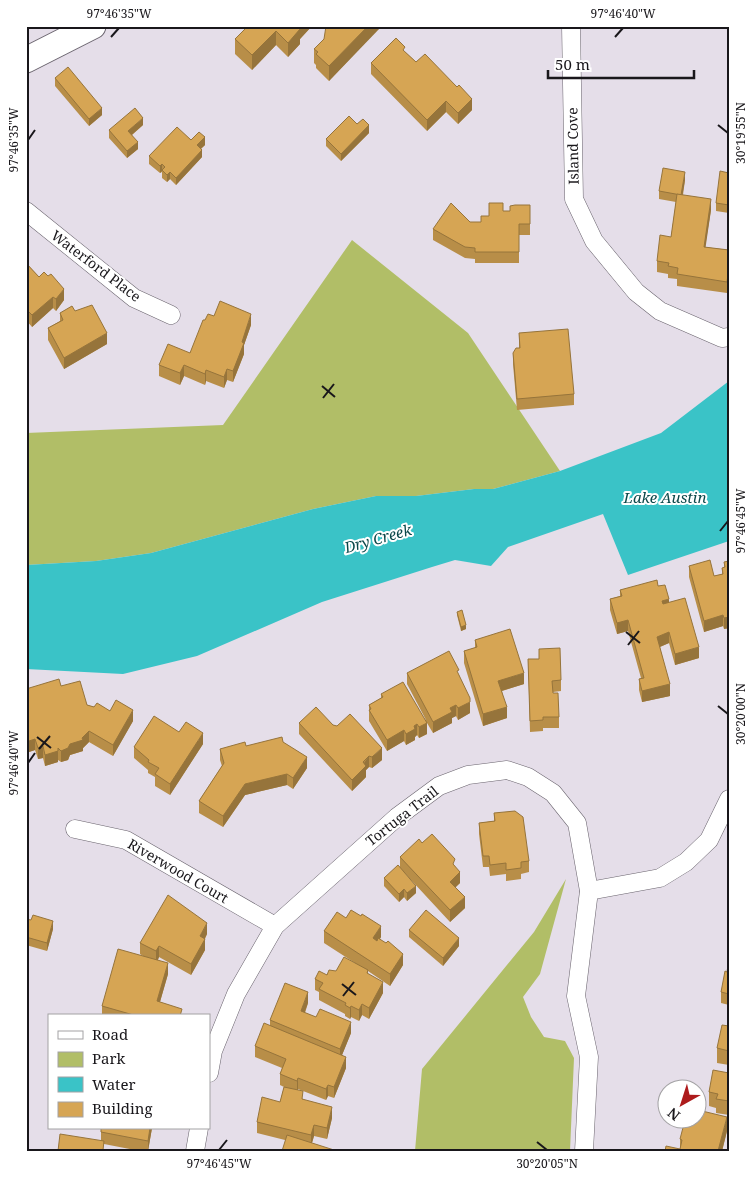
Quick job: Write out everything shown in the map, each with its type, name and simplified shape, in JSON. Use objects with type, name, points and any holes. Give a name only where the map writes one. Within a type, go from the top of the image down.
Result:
[{"type":"street","points":[[26,60],[93,26]]},
{"type":"street","name":"Island Cove","points":[[571,26],[574,199],[594,241],[636,292],[660,311],[725,337]]},
{"type":"street","name":"Waterford Place","points":[[26,210],[134,298],[171,315]]},
{"type":"street","name":"Tortuga Trail","points":[[210,1068],[213,1051],[236,994],[276,926],[397,817],[439,786],[468,775],[507,770],[528,777],[553,793],[578,823],[589,891],[576,996],[590,1057],[584,1151]]},
{"type":"street","points":[[589,891],[660,878],[686,862],[709,840],[729,799]]},
{"type":"street","name":"Riverwood Court","points":[[75,829],[126,840],[276,926]]},
{"type":"street","points":[[195,1151],[199,1130]]},
{"type":"green space","points":[[352,240],[468,333],[560,471],[493,489],[474,489],[416,496],[376,496],[313,509],[151,553],[96,561],[26,565],[26,433],[223,425]]},
{"type":"green space","points":[[566,879],[540,974],[523,997],[531,1017],[544,1037],[565,1041],[574,1058],[570,1151],[415,1151],[422,1069],[534,932]]},
{"type":"water","name":"Lake Austin","points":[[729,381],[729,541],[628,575],[603,514],[508,547],[491,566],[455,560],[432,567],[322,602],[197,656],[123,674],[26,669],[26,565],[96,561],[151,553],[313,509],[376,496],[416,496],[474,489],[493,489],[560,471],[661,433]]},
{"type":"building","points":[[248,26],[298,26],[300,29],[288,43],[276,31],[252,55],[235,39]]},
{"type":"building","points":[[326,26],[368,26],[329,66],[316,54],[318,52],[314,49],[324,39]]},
{"type":"building","points":[[396,38],[405,47],[403,50],[416,62],[425,54],[457,87],[459,85],[472,99],[458,113],[446,101],[427,120],[371,63]]},
{"type":"building","points":[[68,67],[102,108],[89,119],[55,78]]},
{"type":"building","points":[[135,108],[143,118],[128,131],[138,142],[127,151],[109,130]]},
{"type":"building","points":[[349,116],[357,124],[363,119],[369,125],[341,154],[326,139]]},
{"type":"building","points":[[177,127],[191,140],[199,132],[205,137],[197,145],[202,150],[176,178],[170,172],[167,175],[162,170],[165,167],[162,164],[160,166],[149,156]]},
{"type":"building","points":[[663,168],[685,172],[681,195],[659,191]]},
{"type":"building","points":[[720,171],[729,173],[729,205],[716,203]]},
{"type":"building","points":[[677,194],[711,199],[704,247],[729,250],[727,282],[677,274],[678,268],[668,266],[669,263],[657,261],[660,235],[671,237]]},
{"type":"building","points":[[451,203],[470,222],[481,222],[481,216],[489,216],[489,203],[503,203],[503,211],[510,211],[510,206],[530,205],[530,224],[519,224],[519,252],[475,252],[475,248],[465,247],[433,229]]},
{"type":"building","points":[[26,263],[39,277],[44,272],[48,276],[51,274],[64,289],[56,299],[53,297],[32,315],[26,309]]},
{"type":"building","points":[[220,301],[251,314],[242,342],[244,343],[233,371],[227,369],[224,377],[206,370],[205,374],[184,365],[180,373],[159,365],[168,344],[190,353],[203,320],[205,320],[208,314],[214,316]]},
{"type":"building","points":[[92,305],[107,333],[64,358],[48,328],[63,320],[60,313],[72,306],[75,311]]},
{"type":"building","points":[[568,329],[574,394],[517,399],[513,353],[516,348],[520,348],[519,333]]},
{"type":"building","points":[[710,560],[714,576],[723,574],[724,562],[729,561],[729,617],[724,618],[723,615],[704,621],[689,566]]},
{"type":"building","points":[[657,580],[658,586],[665,585],[669,599],[662,601],[663,604],[685,598],[699,647],[675,654],[669,632],[657,637],[670,684],[642,691],[639,679],[644,678],[628,620],[617,623],[610,599],[622,596],[620,590]]},
{"type":"building","points":[[462,610],[466,625],[461,627],[457,612]]},
{"type":"building","points":[[510,629],[524,673],[498,681],[507,707],[483,714],[464,651],[477,647],[475,640]]},
{"type":"building","points":[[560,648],[561,680],[552,681],[553,693],[558,693],[559,717],[543,717],[543,720],[530,721],[528,659],[539,659],[539,649]]},
{"type":"building","points":[[449,651],[459,670],[457,671],[470,698],[470,702],[458,708],[456,705],[450,708],[452,712],[433,722],[407,673]]},
{"type":"building","points":[[59,679],[61,686],[80,681],[87,705],[94,707],[97,703],[110,711],[116,700],[133,710],[113,745],[89,731],[82,738],[83,740],[70,744],[68,748],[61,751],[58,748],[58,751],[45,755],[43,746],[38,748],[35,739],[29,741],[26,738],[26,721],[28,721],[26,689]]},
{"type":"building","points":[[403,682],[427,723],[419,727],[417,724],[414,726],[415,729],[406,734],[404,730],[387,740],[369,710],[371,709],[369,705],[383,697],[381,694]]},
{"type":"building","points":[[316,707],[333,725],[337,726],[350,714],[382,748],[363,762],[366,766],[352,780],[299,723]]},
{"type":"building","points":[[154,716],[179,732],[186,722],[203,733],[170,784],[155,774],[159,768],[148,762],[149,760],[134,747]]},
{"type":"building","points":[[282,737],[283,742],[307,757],[293,778],[287,774],[245,784],[223,816],[199,801],[224,763],[220,749],[245,742],[246,746]]},
{"type":"building","points":[[515,811],[523,817],[529,861],[521,862],[521,868],[506,870],[506,863],[490,865],[489,856],[483,856],[479,823],[495,821],[494,813]]},
{"type":"building","points":[[432,834],[455,859],[453,864],[460,872],[450,882],[465,897],[450,910],[400,857],[419,839],[422,843]]},
{"type":"building","points":[[398,865],[416,886],[407,893],[404,889],[399,894],[384,878]]},
{"type":"building","points":[[168,895],[207,923],[200,936],[205,939],[191,964],[159,946],[156,951],[140,943]]},
{"type":"building","points":[[351,910],[361,916],[362,914],[381,926],[373,938],[377,941],[378,938],[386,943],[388,941],[403,954],[390,974],[324,931],[337,912],[346,918]]},
{"type":"building","points":[[426,910],[459,938],[443,958],[409,930]]},
{"type":"building","points":[[33,915],[53,921],[47,943],[26,937],[26,919],[31,920]]},
{"type":"building","points":[[118,949],[168,963],[157,1001],[182,1009],[181,1014],[130,1014],[102,1006]]},
{"type":"building","points":[[344,957],[368,970],[367,973],[383,982],[369,1008],[362,1004],[359,1010],[351,1006],[350,1008],[345,1005],[346,1003],[319,989],[323,983],[315,979],[319,971],[327,975],[329,970],[336,971]]},
{"type":"building","points":[[729,965],[729,994],[721,992]]},
{"type":"building","points":[[285,983],[308,992],[301,1011],[316,1017],[320,1009],[351,1022],[340,1049],[270,1020]]},
{"type":"building","points":[[264,1023],[346,1057],[334,1087],[328,1085],[326,1089],[298,1078],[297,1081],[280,1074],[286,1059],[255,1046]]},
{"type":"building","points":[[722,1025],[729,1026],[729,1051],[717,1048]]},
{"type":"building","points":[[713,1070],[729,1073],[729,1101],[716,1099],[718,1094],[709,1092]]},
{"type":"building","points":[[284,1087],[303,1091],[302,1099],[332,1107],[327,1128],[314,1125],[311,1135],[257,1122],[262,1097],[280,1102]]},
{"type":"building","points":[[708,1112],[727,1117],[718,1151],[665,1151],[666,1146],[680,1149],[682,1140],[680,1139],[682,1130],[708,1130]]},
{"type":"building","points":[[101,1130],[150,1130],[148,1141],[101,1132]]},
{"type":"building","points":[[60,1134],[104,1141],[103,1150],[108,1151],[58,1151]]},
{"type":"building","points":[[287,1135],[334,1150],[334,1151],[282,1151]]},
{"type":"water label","name":"Dry Creek","points":[[378,539]]}]
